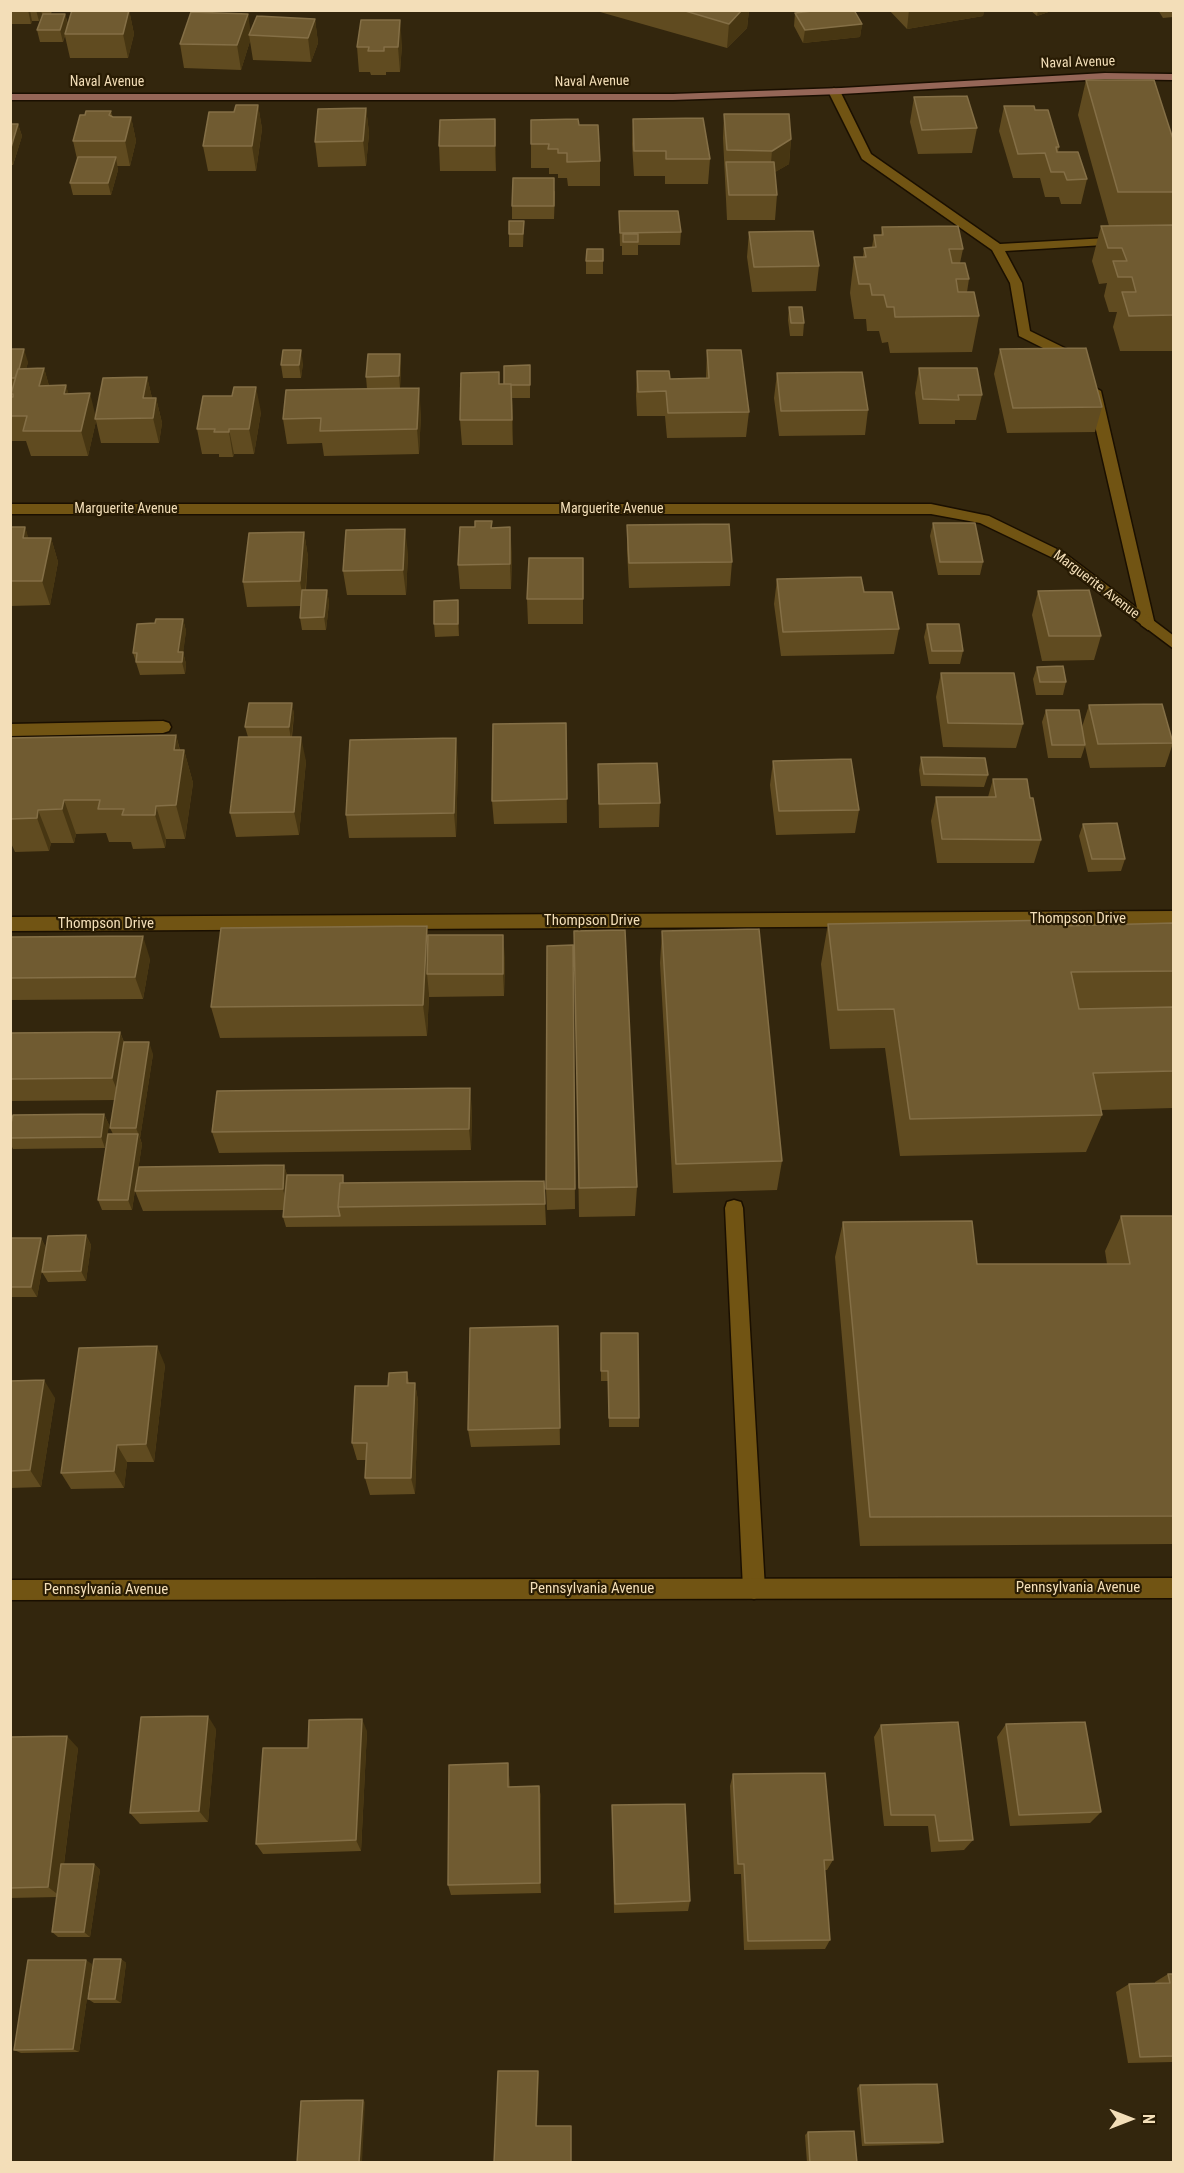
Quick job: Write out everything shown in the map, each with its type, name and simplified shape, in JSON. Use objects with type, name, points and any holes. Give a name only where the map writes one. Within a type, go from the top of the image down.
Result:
[{"type":"street","name":"Naval Avenue","points":[[10,97],[673,97],[834,91],[1059,78],[1172,78]]},
{"type":"street","points":[[834,91],[866,156],[997,248],[1016,283],[1024,333],[1060,349],[1084,364],[1095,394],[1149,624]]},
{"type":"street","points":[[997,248],[1132,239]]},
{"type":"street","name":"Marguerite Avenue","points":[[10,510],[931,509],[984,519],[1059,555],[1173,644]]},
{"type":"street","points":[[10,730],[163,727]]},
{"type":"street","name":"Thompson Drive","points":[[10,924],[1173,918]]},
{"type":"street","points":[[734,1208],[754,1588]]},
{"type":"street","name":"Pennsylvania Avenue","points":[[10,1590],[1173,1588]]},
{"type":"building","points":[[72,10],[129,10],[123,34],[65,34]]},
{"type":"building","points":[[682,10],[742,10],[729,24]]},
{"type":"building","points":[[854,10],[862,24],[805,30],[795,13]]},
{"type":"building","points":[[191,12],[248,14],[237,45],[180,44]]},
{"type":"building","points":[[43,14],[65,14],[60,30],[37,30]]},
{"type":"building","points":[[257,16],[315,19],[308,38],[249,35]]},
{"type":"building","points":[[361,20],[400,20],[398,47],[384,47],[384,51],[368,51],[369,47],[357,47]]},
{"type":"building","points":[[1086,80],[1154,80],[1173,139],[1173,192],[1118,192]]},
{"type":"building","points":[[967,96],[977,128],[922,130],[914,97]]},
{"type":"building","points":[[236,105],[258,105],[252,146],[203,146],[209,112],[234,112]]},
{"type":"building","points":[[1004,106],[1034,106],[1035,110],[1048,110],[1059,147],[1056,147],[1057,152],[1078,152],[1087,179],[1067,180],[1064,172],[1051,172],[1045,153],[1018,154]]},
{"type":"building","points":[[366,108],[363,141],[315,142],[318,109]]},
{"type":"building","points":[[86,111],[111,111],[109,115],[113,117],[131,117],[125,141],[73,141],[80,115],[85,115]]},
{"type":"building","points":[[724,114],[789,114],[791,139],[772,151],[727,150]]},
{"type":"building","points":[[703,118],[710,159],[666,159],[666,151],[634,151],[633,119]]},
{"type":"building","points":[[495,119],[495,146],[439,146],[440,120]]},
{"type":"building","points":[[578,119],[579,125],[598,125],[600,161],[567,162],[567,153],[558,153],[558,149],[548,149],[549,144],[531,144],[531,120]]},
{"type":"building","points":[[10,124],[18,124],[10,151]]},
{"type":"building","points":[[78,157],[116,157],[108,183],[70,183]]},
{"type":"building","points":[[726,162],[774,162],[777,195],[729,195]]},
{"type":"building","points":[[513,178],[554,178],[554,206],[512,206]]},
{"type":"building","points":[[619,211],[678,211],[681,232],[620,233]]},
{"type":"building","points":[[509,221],[524,221],[523,234],[509,234]]},
{"type":"building","points":[[1173,225],[1173,315],[1129,316],[1122,292],[1136,292],[1132,277],[1118,277],[1113,261],[1127,261],[1122,248],[1108,248],[1101,226]]},
{"type":"building","points":[[958,226],[963,249],[949,249],[952,263],[965,263],[969,279],[956,279],[958,292],[974,292],[979,316],[895,317],[894,307],[887,307],[884,295],[872,295],[870,284],[859,284],[854,257],[866,257],[864,248],[876,247],[874,235],[883,235],[882,227]]},
{"type":"building","points":[[813,231],[819,266],[754,267],[749,232]]},
{"type":"building","points":[[623,234],[638,234],[638,242],[623,242]]},
{"type":"building","points":[[587,249],[603,249],[603,261],[586,261]]},
{"type":"building","points":[[789,307],[802,307],[804,323],[791,323]]},
{"type":"building","points":[[1086,348],[1102,407],[1013,408],[1000,349]]},
{"type":"building","points":[[10,349],[24,349],[15,378],[10,378]]},
{"type":"building","points":[[283,350],[301,350],[299,365],[281,365]]},
{"type":"building","points":[[707,350],[741,350],[749,412],[668,413],[666,391],[638,392],[637,371],[669,371],[670,379],[709,378]]},
{"type":"building","points":[[368,354],[400,354],[399,376],[366,377]]},
{"type":"building","points":[[530,365],[530,385],[504,384],[504,366]]},
{"type":"building","points":[[44,368],[39,386],[66,385],[64,394],[90,393],[81,431],[23,431],[27,416],[10,416],[10,397],[13,397],[11,394],[18,369]]},
{"type":"building","points":[[919,368],[977,368],[982,395],[958,395],[959,400],[923,399]]},
{"type":"building","points":[[499,372],[499,384],[511,384],[512,420],[460,420],[461,373]]},
{"type":"building","points":[[862,372],[868,410],[781,411],[777,373]]},
{"type":"building","points":[[147,377],[143,398],[156,398],[153,418],[95,419],[103,378]]},
{"type":"building","points":[[234,387],[256,387],[249,429],[214,432],[215,429],[197,429],[203,396],[232,396]]},
{"type":"building","points":[[419,388],[417,429],[320,431],[321,418],[283,419],[286,390]]},
{"type":"building","points":[[475,521],[492,521],[491,528],[510,527],[510,564],[458,565],[460,527],[475,527]]},
{"type":"building","points":[[933,523],[975,523],[983,562],[940,562]]},
{"type":"building","points":[[729,524],[732,562],[629,563],[627,525]]},
{"type":"building","points":[[10,527],[25,527],[23,538],[51,538],[42,581],[10,581]]},
{"type":"building","points":[[405,529],[403,570],[343,571],[346,530]]},
{"type":"building","points":[[304,532],[300,581],[243,582],[249,533]]},
{"type":"building","points":[[529,558],[583,558],[583,599],[527,599]]},
{"type":"building","points":[[861,577],[864,592],[892,592],[899,629],[783,632],[777,579]]},
{"type":"building","points":[[302,590],[327,590],[324,617],[300,618]]},
{"type":"building","points":[[1089,590],[1101,636],[1049,636],[1038,591]]},
{"type":"building","points":[[458,600],[458,624],[434,624],[434,601]]},
{"type":"building","points":[[156,619],[183,619],[178,652],[183,652],[182,662],[136,662],[137,653],[133,653],[137,624],[155,623]]},
{"type":"building","points":[[927,624],[959,624],[963,651],[932,651]]},
{"type":"building","points":[[1063,666],[1066,682],[1040,682],[1037,667]]},
{"type":"building","points":[[941,673],[1014,673],[1023,724],[948,723]]},
{"type":"building","points":[[249,703],[292,703],[289,727],[245,727]]},
{"type":"building","points":[[1162,704],[1173,743],[1098,744],[1089,705]]},
{"type":"building","points":[[1046,710],[1079,710],[1085,745],[1052,745]]},
{"type":"building","points":[[566,723],[567,799],[492,801],[493,724]]},
{"type":"building","points":[[176,735],[174,750],[184,750],[176,805],[156,806],[155,815],[122,815],[124,809],[98,809],[100,800],[64,800],[62,809],[38,810],[37,818],[10,819],[10,738]]},
{"type":"building","points":[[239,737],[301,737],[294,812],[230,813]]},
{"type":"building","points":[[456,738],[454,813],[346,815],[350,740]]},
{"type":"building","points":[[921,757],[985,758],[988,775],[924,774]]},
{"type":"building","points":[[851,759],[859,810],[779,811],[773,761]]},
{"type":"building","points":[[657,763],[660,803],[599,804],[598,764]]},
{"type":"building","points":[[993,779],[1027,779],[1041,840],[942,839],[936,797],[996,797]]},
{"type":"building","points":[[1117,823],[1125,859],[1092,859],[1083,824]]},
{"type":"building","points":[[1060,920],[1062,926],[1173,923],[1173,971],[1071,972],[1079,1009],[1173,1007],[1173,1071],[1093,1073],[1102,1115],[910,1119],[894,1009],[838,1010],[828,924]]},
{"type":"building","points":[[427,926],[423,1005],[211,1007],[221,928]]},
{"type":"building","points":[[759,929],[782,1161],[676,1164],[662,931]]},
{"type":"building","points":[[625,930],[637,1187],[579,1188],[574,931]]},
{"type":"building","points":[[428,935],[503,935],[503,974],[427,974]]},
{"type":"building","points":[[143,936],[135,977],[10,978],[10,937]]},
{"type":"building","points":[[573,945],[575,1189],[546,1189],[547,946]]},
{"type":"building","points":[[120,1032],[112,1078],[10,1079],[10,1033]]},
{"type":"building","points":[[124,1042],[149,1042],[136,1128],[110,1128]]},
{"type":"building","points":[[470,1088],[469,1129],[212,1132],[217,1091]]},
{"type":"building","points":[[104,1114],[101,1137],[10,1138],[13,1115]]},
{"type":"building","points":[[108,1134],[138,1134],[128,1200],[98,1200]]},
{"type":"building","points":[[284,1165],[283,1189],[135,1191],[139,1167]]},
{"type":"building","points":[[287,1175],[343,1175],[338,1207],[340,1216],[283,1217]]},
{"type":"building","points":[[544,1181],[545,1204],[338,1207],[340,1183]]},
{"type":"building","points":[[1121,1216],[1173,1216],[1173,1516],[870,1517],[843,1222],[972,1221],[977,1264],[1130,1264]]},
{"type":"building","points":[[86,1235],[81,1271],[42,1272],[48,1236]]},
{"type":"building","points":[[10,1238],[41,1238],[31,1287],[10,1287]]},
{"type":"building","points":[[558,1326],[560,1428],[468,1430],[470,1328]]},
{"type":"building","points":[[601,1333],[638,1333],[639,1418],[609,1418],[608,1371],[601,1371]]},
{"type":"building","points":[[157,1346],[146,1444],[117,1445],[114,1471],[61,1473],[79,1348]]},
{"type":"building","points":[[407,1372],[407,1383],[415,1383],[411,1478],[365,1478],[367,1443],[352,1443],[355,1386],[388,1386],[389,1373]]},
{"type":"building","points":[[44,1380],[30,1470],[10,1471],[10,1381]]},
{"type":"building","points":[[208,1716],[199,1811],[130,1813],[141,1717]]},
{"type":"building","points":[[362,1719],[356,1840],[256,1844],[263,1748],[308,1748],[309,1720]]},
{"type":"building","points":[[958,1722],[973,1840],[939,1841],[935,1815],[891,1815],[881,1725]]},
{"type":"building","points":[[1085,1722],[1101,1812],[1019,1815],[1006,1724]]},
{"type":"building","points":[[67,1736],[48,1887],[10,1888],[10,1737]]},
{"type":"building","points":[[508,1763],[508,1787],[539,1786],[540,1883],[448,1885],[449,1765]]},
{"type":"building","points":[[825,1773],[833,1860],[824,1860],[830,1940],[748,1941],[744,1864],[738,1864],[733,1774]]},
{"type":"building","points":[[685,1804],[690,1901],[615,1904],[612,1805]]},
{"type":"building","points":[[61,1864],[94,1864],[84,1932],[52,1932]]},
{"type":"building","points":[[94,1959],[121,1959],[115,1999],[88,1999]]},
{"type":"building","points":[[28,1960],[86,1960],[73,2049],[14,2050]]},
{"type":"building","points":[[1168,1974],[1173,1974],[1173,2056],[1140,2057],[1129,1984],[1170,1983]]},
{"type":"building","points":[[498,2071],[538,2071],[536,2126],[571,2126],[571,2163],[494,2163]]},
{"type":"building","points":[[937,2084],[943,2142],[865,2143],[860,2085]]},
{"type":"building","points":[[363,2100],[359,2163],[297,2163],[301,2101]]},
{"type":"building","points":[[854,2131],[857,2163],[810,2163],[808,2132]]}]
